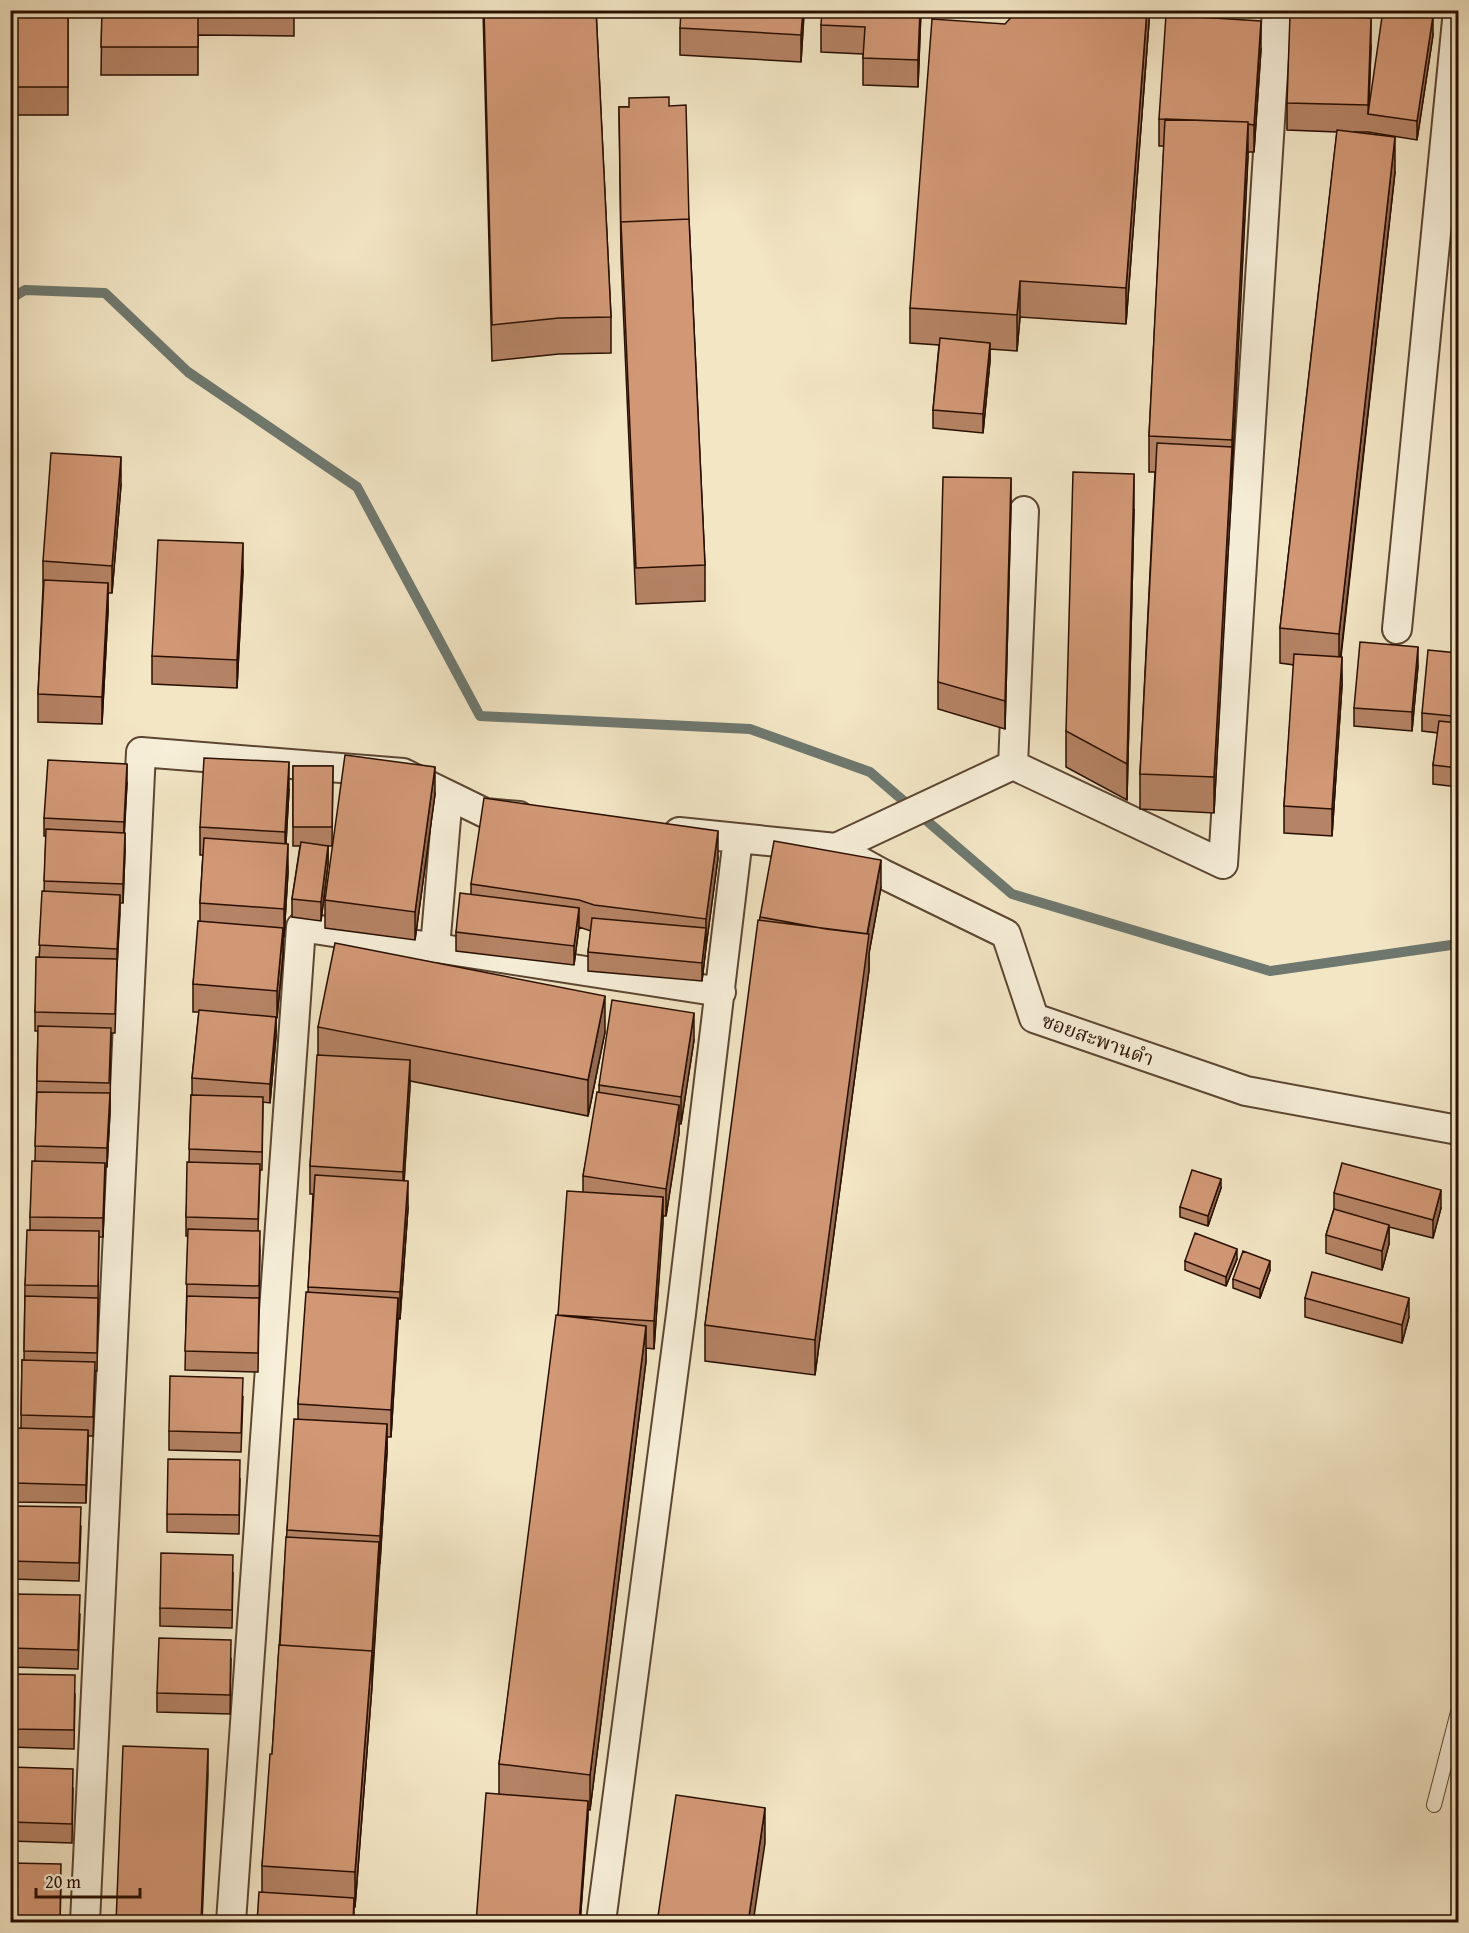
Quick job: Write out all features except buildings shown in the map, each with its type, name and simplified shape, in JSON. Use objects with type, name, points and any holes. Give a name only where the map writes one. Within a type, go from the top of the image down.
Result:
[{"type":"street","points":[[1013,765],[1223,864],[1277,10]]},
{"type":"street","points":[[1397,629],[1458,10]]},
{"type":"street","points":[[1013,765],[1024,511]]},
{"type":"street","points":[[85,1923],[141,752],[403,773],[485,813],[543,819]]},
{"type":"street","points":[[836,848],[1013,765]]},
{"type":"street","points":[[435,948],[448,795]]},
{"type":"street","name":"ซอยสะพานดำ","points":[[658,830],[836,848],[1006,934],[1034,1018],[1246,1091],[1458,1130]]},
{"type":"street","points":[[601,1923],[721,992],[738,838]]},
{"type":"street","points":[[231,1923],[301,927],[721,992]]},
{"type":"lane","points":[[1434,1805],[1458,1712]]},
{"type":"waterway","points":[[10,299],[25,290],[105,293],[188,372],[357,487],[480,716],[750,729],[870,772],[1012,894],[1270,971],[1458,944]]}]
